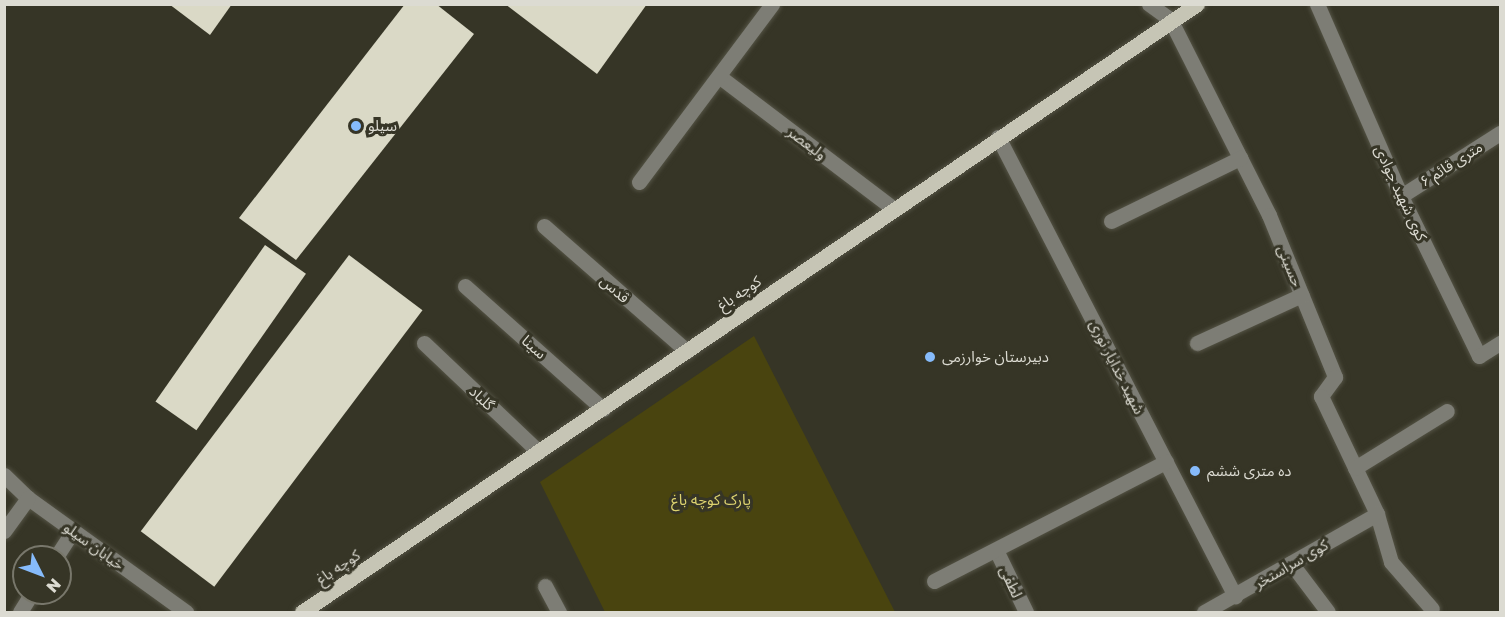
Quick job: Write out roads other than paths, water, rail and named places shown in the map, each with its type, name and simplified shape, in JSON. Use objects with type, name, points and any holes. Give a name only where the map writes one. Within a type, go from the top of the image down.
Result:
[{"type":"main road","name":"کوچه باغ","points":[[302,612],[540,452],[1170,19],[1197,4]]},
{"type":"street","points":[[639,182],[720,77],[772,4]]},
{"type":"street","points":[[1149,4],[1170,19]]},
{"type":"street","name":"کوی شهید جوادی","points":[[1317,4],[1401,196],[1479,356],[1500,343]]},
{"type":"street","name":"حسینی","points":[[1170,19],[1240,158],[1302,295],[1335,377],[1322,396],[1377,514],[1391,562],[1432,609]]},
{"type":"street","name":"ولیعصر","points":[[720,77],[894,208]]},
{"type":"street","name":"۶ متری قائم","points":[[1401,196],[1500,133]]},
{"type":"street","name":"شهید خدایار نوری","points":[[998,137],[1235,596]]},
{"type":"street","points":[[1111,221],[1240,158]]},
{"type":"street","name":"قدس","points":[[544,226],[687,351]]},
{"type":"street","name":"سینا","points":[[465,286],[603,408]]},
{"type":"street","points":[[1197,343],[1302,295]]},
{"type":"street","name":"گلباد","points":[[424,343],[540,452]]},
{"type":"street","points":[[1355,468],[1447,411]]},
{"type":"street","points":[[934,581],[997,552],[1166,462]]},
{"type":"street","name":"خیابان سیلو","points":[[4,475],[28,498],[186,612]]},
{"type":"street","points":[[4,531],[28,498]]},
{"type":"street","name":"کوی سراستخر","points":[[1204,612],[1377,514]]},
{"type":"street","points":[[64,545],[73,531]]},
{"type":"street","name":"لطفی","points":[[997,552],[1026,612]]},
{"type":"street","points":[[1291,563],[1328,612]]},
{"type":"street","points":[[546,586],[559,612]]},
{"type":"place","name":"سیلو","points":[[356,126]]},
{"type":"place","name":"دبیرستان خوارزمی","points":[[930,357]]},
{"type":"place","name":"ده متری ششم","points":[[1195,471]]},
{"type":"park label","name":"پارک کوچه باغ","points":[[711,500]]}]
